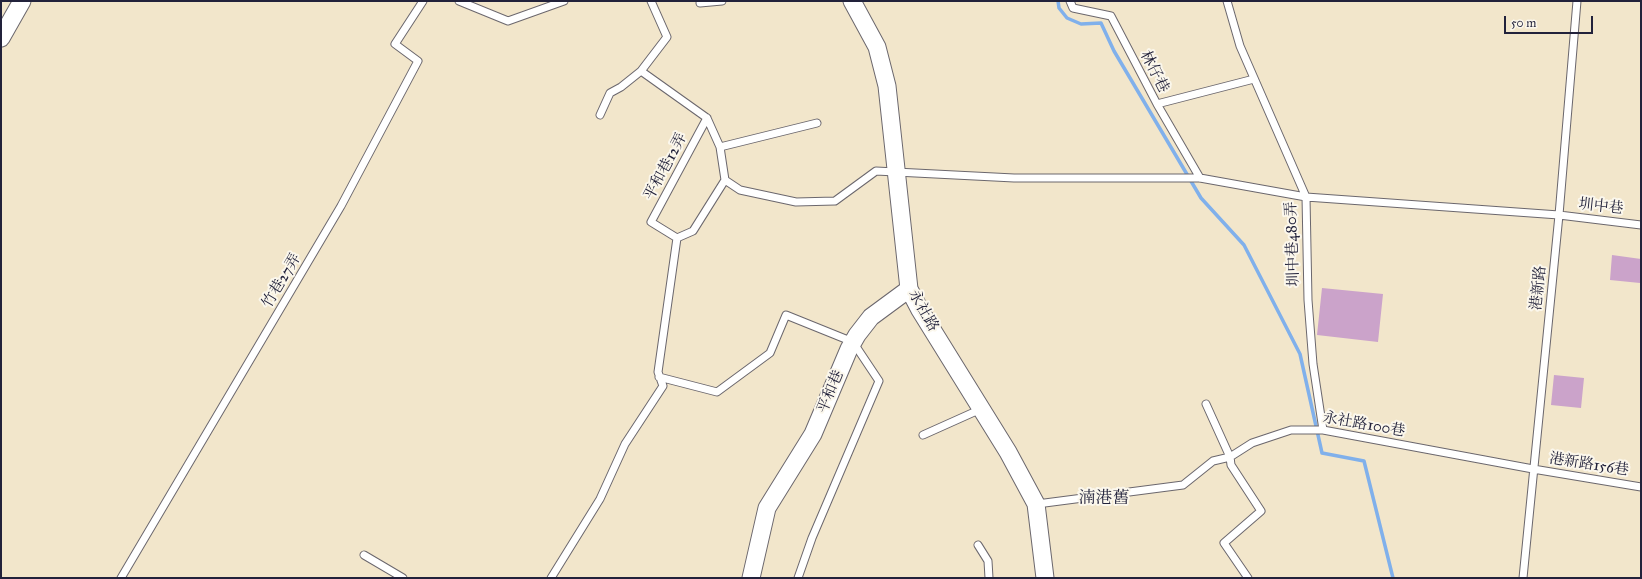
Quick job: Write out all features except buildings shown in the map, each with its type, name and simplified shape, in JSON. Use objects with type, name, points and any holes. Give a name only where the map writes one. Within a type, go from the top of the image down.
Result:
[{"type":"street","points":[[1,38],[22,1]]},
{"type":"street","name":"永社路","points":[[852,1],[877,47],[887,86],[909,289],[920,310],[1008,452],[1036,504],[1045,578]]},
{"type":"street","name":"平和巷","points":[[751,578],[767,508],[813,434],[853,342],[871,317],[909,289]]},
{"type":"lane","name":"竹巷27弄","points":[[121,578],[341,206],[411,75],[418,61],[395,44],[423,1]]},
{"type":"lane","points":[[459,1],[508,22],[564,1]]},
{"type":"lane","points":[[600,115],[610,93],[622,87],[641,71],[667,37],[651,1]]},
{"type":"lane","points":[[700,3],[722,1]]},
{"type":"lane","name":"林仔巷","points":[[1070,1],[1073,8],[1111,16],[1157,104],[1200,178]]},
{"type":"lane","name":"圳中巷480弄","points":[[1227,1],[1240,46],[1306,196],[1308,300],[1313,364],[1324,430]]},
{"type":"lane","name":"港新路","points":[[1523,578],[1559,215],[1577,1]]},
{"type":"lane","points":[[551,578],[600,499],[625,444],[663,386],[658,372],[677,238],[693,231],[724,180],[720,147],[707,118],[641,71]]},
{"type":"lane","points":[[1157,104],[1254,78]]},
{"type":"lane","name":"平和巷12弄","points":[[677,238],[651,222],[707,118]]},
{"type":"lane","points":[[720,147],[816,123]]},
{"type":"lane","name":"圳中巷","points":[[724,180],[740,190],[796,202],[835,201],[876,171],[1014,178],[1200,178],[1306,196],[1559,215],[1641,224]]},
{"type":"lane","points":[[660,377],[717,392],[770,354],[786,315],[853,342],[879,381],[812,538],[798,578]]},
{"type":"lane","points":[[1206,404],[1230,457],[1231,465],[1261,511],[1224,543],[1248,578]]},
{"type":"lane","points":[[923,435],[982,408]]},
{"type":"lane","name":"永社路100巷","points":[[1036,504],[1183,485],[1213,461],[1230,457],[1252,444],[1291,430],[1324,430],[1533,470]]},
{"type":"lane","name":"港新路156巷","points":[[1533,470],[1641,487]]},
{"type":"lane","points":[[978,545],[988,561],[989,578]]},
{"type":"lane","points":[[364,555],[403,578]]},
{"type":"waterway","points":[[1058,1],[1059,8],[1067,18],[1081,24],[1101,23],[1114,51],[1201,198],[1244,245],[1300,354],[1322,453],[1364,461],[1393,578]]},
{"type":"district","name":"湳港舊","points":[[1104,499]]}]
